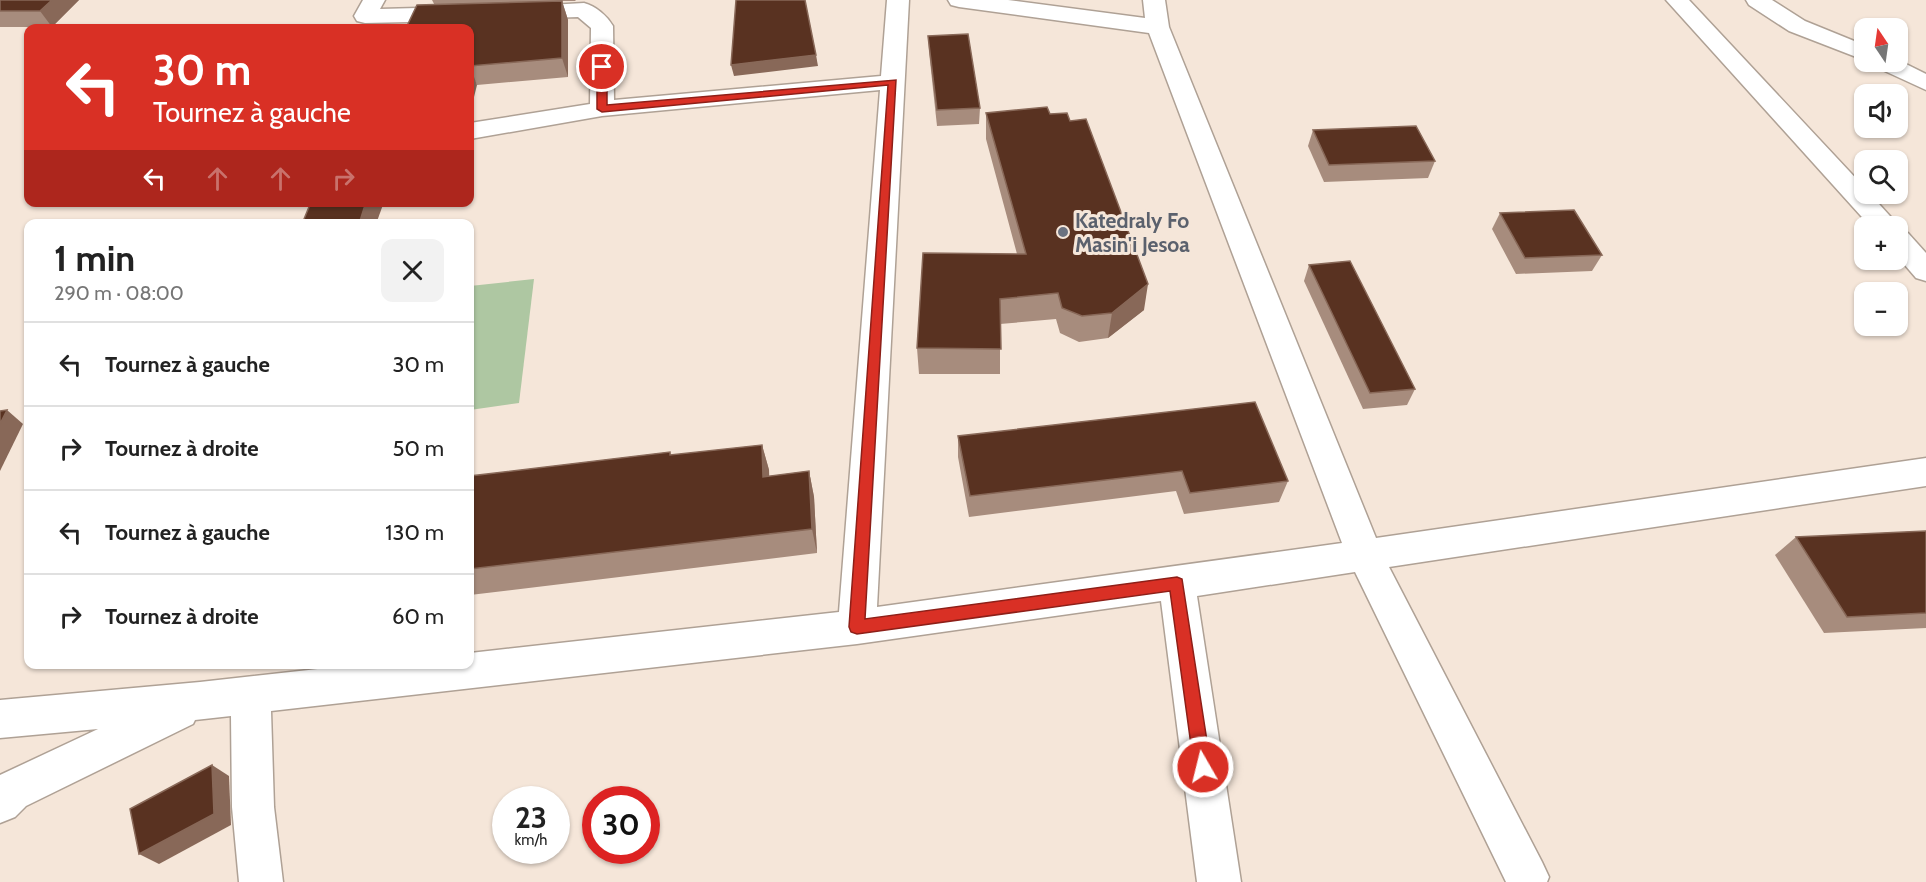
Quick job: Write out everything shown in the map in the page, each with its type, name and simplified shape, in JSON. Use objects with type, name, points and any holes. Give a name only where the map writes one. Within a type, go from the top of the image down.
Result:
[{"type":"street","points":[[374,0],[365,16],[485,14],[585,5],[602,26],[602,109]]},
{"type":"street","points":[[857,627],[898,0]]},
{"type":"street","points":[[959,0],[1156,14],[1364,554],[1527,877]]},
{"type":"street","points":[[1677,0],[1876,216]]},
{"type":"street","points":[[1757,0],[1797,26],[1854,48]]},
{"type":"street","points":[[1904,72],[1926,83]]},
{"type":"street","points":[[474,130],[602,109],[893,82]]},
{"type":"street","points":[[1908,251],[1926,271]]},
{"type":"street","points":[[0,719],[200,701],[857,627],[1177,583],[1926,472]]},
{"type":"street","points":[[1177,583],[1219,882]]},
{"type":"street","points":[[251,694],[254,807],[261,882]]},
{"type":"street","points":[[0,802],[11,791],[200,701]]},
{"type":"green space","points":[[534,279],[519,403],[474,409],[474,286]]},
{"type":"building","points":[[0,0],[52,0],[40,11],[0,11]]},
{"type":"building","points":[[736,0],[805,0],[816,55],[731,65]]},
{"type":"building","points":[[562,1],[562,58],[474,66],[474,24],[408,24],[417,5]]},
{"type":"building","points":[[968,34],[980,108],[937,110],[928,36]]},
{"type":"building","points":[[1047,107],[1050,114],[1067,113],[1070,121],[1086,119],[1148,284],[1112,313],[1082,316],[1062,308],[1058,293],[1000,299],[1001,349],[917,348],[923,253],[1026,254],[986,113]]},
{"type":"building","points":[[1416,126],[1435,161],[1329,165],[1313,130]]},
{"type":"building","points":[[309,207],[364,207],[361,219],[304,219]]},
{"type":"building","points":[[1574,210],[1602,255],[1525,258],[1500,213]]},
{"type":"building","points":[[1350,261],[1415,389],[1370,393],[1309,265]]},
{"type":"building","points":[[1255,402],[1288,481],[1190,493],[1182,471],[970,496],[958,436]]},
{"type":"building","points":[[7,410],[0,424],[0,411]]},
{"type":"building","points":[[762,445],[763,477],[809,471],[812,529],[474,569],[474,476],[670,452],[670,455]]},
{"type":"building","points":[[1926,531],[1926,613],[1847,617],[1796,537]]},
{"type":"building","points":[[212,765],[214,814],[139,854],[130,809]]},
{"type":"place","name":"Katedraly Fo Masin'i Jesoa","points":[[1063,232]]},
{"type":"route","points":[[602,67],[602,109],[893,82],[857,627],[1177,583],[1203,767]]}]
